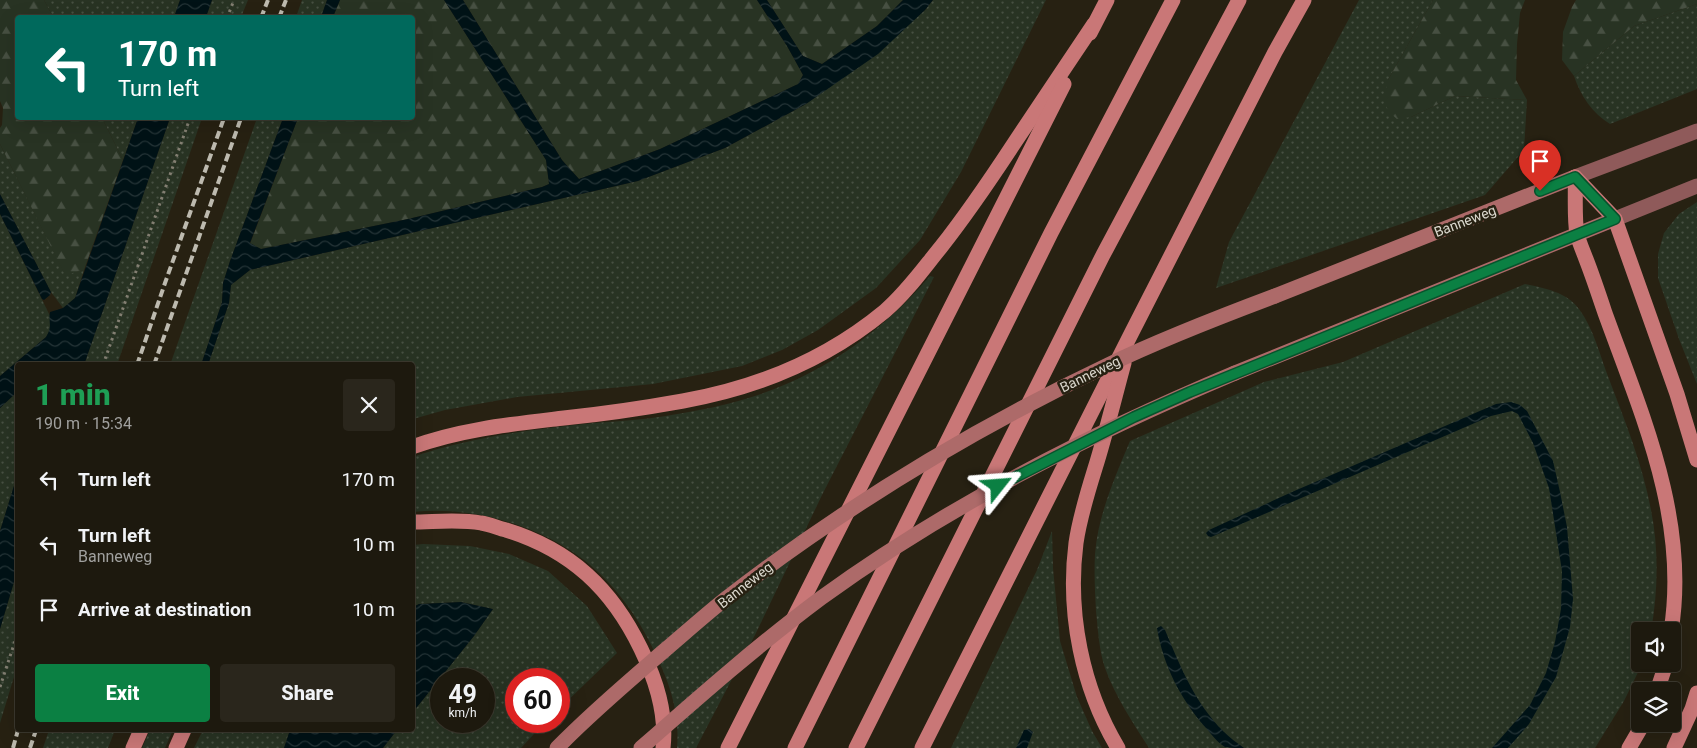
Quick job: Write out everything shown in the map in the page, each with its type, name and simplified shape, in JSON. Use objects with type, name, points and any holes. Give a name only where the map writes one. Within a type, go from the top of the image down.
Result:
[{"type":"highway","points":[[728,748],[1107,0]]},
{"type":"highway","points":[[795,748],[1051,233],[1173,0]]},
{"type":"highway","points":[[856,748],[1103,255],[1239,0]]},
{"type":"highway","points":[[922,748],[1132,332],[1275,52],[1304,0]]},
{"type":"highway","points":[[415,445],[464,432],[683,401],[725,392],[777,375],[818,356],[857,332],[885,311],[913,284],[965,218],[1094,24]]},
{"type":"highway","points":[[1575,177],[1615,219],[1674,385],[1697,460]]},
{"type":"highway","points":[[1575,177],[1577,234],[1638,400],[1660,472],[1674,547],[1675,607],[1673,622]]},
{"type":"highway","points":[[1118,748],[1100,712],[1084,666],[1077,625],[1074,571],[1076,542],[1082,513],[1132,332]]},
{"type":"highway","points":[[415,522],[480,523],[521,535],[558,552],[587,573],[599,584],[620,612],[636,638],[651,671],[660,699],[664,739],[663,748]]},
{"type":"highway","points":[[1674,748],[1692,709],[1697,693]]},
{"type":"highway","points":[[133,748],[140,732]]},
{"type":"highway","points":[[176,748],[183,732]]},
{"type":"highway","points":[[1629,748],[1638,732]]},
{"type":"main road","name":"Banneweg","points":[[557,748],[641,671],[722,601],[784,555],[923,464],[1037,400],[1109,364],[1187,330],[1697,130]]},
{"type":"main road","points":[[642,748],[712,685],[785,626],[858,573],[948,515],[1037,465],[1126,420],[1235,373],[1697,186]]},
{"type":"path","points":[[228,15],[234,0]]},
{"type":"path","points":[[103,362],[189,120]]},
{"type":"path","points":[[0,687],[15,641]]},
{"type":"green space","points":[[0,0],[44,0],[52,15],[15,15],[15,120],[103,120],[123,160],[84,270],[65,275],[0,144],[3,108],[0,101]]},
{"type":"green space","points":[[44,0],[180,0],[175,15],[52,15]]},
{"type":"green space","points":[[212,0],[248,0],[242,15],[207,15]]},
{"type":"green space","points":[[302,0],[327,0],[322,15],[297,15]]},
{"type":"green space","points":[[340,0],[444,0],[546,160],[549,184],[408,219],[261,249],[250,244],[297,120],[415,120],[415,15],[334,15]]},
{"type":"green space","points":[[463,0],[757,0],[787,46],[803,75],[798,84],[660,149],[579,179],[562,160]]},
{"type":"green space","points":[[767,0],[903,0],[877,26],[822,64],[803,56]]},
{"type":"green space","points":[[933,0],[1046,0],[961,172],[920,240],[876,288],[818,330],[782,350],[742,366],[653,384],[517,397],[445,410],[415,418],[415,362],[209,362],[229,303],[231,285],[250,270],[638,181],[725,148],[806,104],[925,10]]},
{"type":"green space","points":[[1359,0],[1433,0],[1388,80],[1411,117],[1455,96],[1527,100],[1524,150],[1485,195],[1216,288],[1229,242]]},
{"type":"green space","points":[[1433,0],[1525,0],[1520,13],[1516,80],[1527,100],[1455,96],[1411,117],[1397,119],[1388,111],[1384,98],[1388,80]]},
{"type":"green space","points":[[1576,0],[1697,0],[1697,4],[1634,26],[1574,76],[1562,60],[1563,32]]},
{"type":"green space","points":[[1697,4],[1697,89],[1610,124],[1598,115],[1580,90],[1574,76],[1634,26]]},
{"type":"green space","points":[[103,120],[137,120],[123,160]]},
{"type":"green space","points":[[169,120],[201,120],[118,362],[85,362]]},
{"type":"green space","points":[[256,120],[282,120],[230,261],[223,283],[222,302],[202,362],[171,362]]},
{"type":"green space","points":[[0,144],[65,274],[84,270],[75,298],[63,308],[51,292],[0,194]]},
{"type":"green space","points":[[1697,202],[1697,384],[1658,278],[1658,254],[1664,233],[1679,214]]},
{"type":"green space","points":[[0,214],[52,320],[50,331],[46,337],[0,376]]},
{"type":"green space","points":[[930,276],[934,277],[823,493],[755,635],[696,748],[677,748],[678,735],[673,699],[655,653],[628,606],[607,581],[588,563],[542,535],[491,517],[438,511],[415,512],[415,456],[457,444],[525,431],[666,416],[747,399],[783,385],[830,361],[873,331],[912,296]]},
{"type":"green space","points":[[1525,284],[1562,295],[1579,309],[1589,325],[1596,343],[1627,427],[1648,493],[1654,525],[1657,570],[1652,622],[1631,622],[1631,672],[1638,672],[1633,682],[1631,682],[1631,687],[1624,701],[1595,748],[1149,748],[1119,699],[1105,668],[1100,647],[1096,611],[1095,554],[1097,539],[1108,496],[1130,441],[1264,382],[1343,362]]},
{"type":"green space","points":[[15,394],[15,482],[0,531],[0,408]]},
{"type":"green space","points":[[1052,531],[1053,568],[1060,641],[1077,697],[1102,748],[951,748],[1037,570]]},
{"type":"green space","points":[[415,545],[470,546],[509,554],[548,571],[587,606],[617,653],[570,698],[570,668],[505,668],[505,733],[535,733],[521,748],[383,748],[395,732],[415,732],[415,710],[430,691],[430,733],[495,733],[495,668],[448,668],[493,609],[461,602],[419,604],[415,606]]},
{"type":"green space","points":[[15,579],[15,674],[0,723],[0,629]]},
{"type":"green space","points":[[48,732],[114,732],[108,748],[43,748]]},
{"type":"green space","points":[[149,732],[172,732],[165,748],[142,748]]},
{"type":"green space","points":[[202,732],[289,732],[284,748],[194,748]]},
{"type":"water","points":[[180,0],[212,0],[207,15],[175,15]]},
{"type":"water","points":[[327,0],[340,0],[334,15],[322,15]]},
{"type":"water","points":[[444,0],[463,0],[562,160],[579,179],[660,149],[798,84],[803,75],[787,46],[757,0],[767,0],[803,56],[822,64],[877,26],[903,0],[933,0],[925,10],[878,54],[806,104],[725,148],[638,181],[250,270],[231,285],[229,303],[209,362],[202,362],[222,302],[223,283],[230,261],[282,120],[297,120],[250,243],[261,249],[408,219],[542,187],[549,184],[546,160]]},
{"type":"water","points":[[137,120],[169,120],[85,362],[17,362],[46,337],[50,327],[50,312],[63,308],[75,298]]},
{"type":"water","points":[[0,194],[51,292],[44,300],[0,214]]},
{"type":"water","points":[[15,363],[15,394],[0,408],[0,376]]},
{"type":"water","points":[[1511,402],[1520,405],[1527,411],[1553,461],[1567,527],[1573,599],[1570,627],[1556,677],[1529,724],[1508,748],[1492,748],[1530,705],[1546,673],[1555,642],[1561,609],[1562,571],[1549,488],[1533,443],[1518,414],[1512,411],[1491,416],[1211,537],[1206,533],[1292,492],[1496,404]]},
{"type":"water","points":[[15,482],[15,579],[0,629],[0,531]]},
{"type":"water","points":[[461,602],[493,609],[448,668],[430,668],[430,691],[415,710],[415,606],[419,604]]},
{"type":"water","points":[[1161,626],[1165,630],[1189,684],[1204,708],[1223,731],[1244,748],[1225,747],[1222,745],[1189,706],[1174,681],[1164,655],[1157,628]]},
{"type":"water","points":[[1029,729],[1033,732],[1027,748],[1016,748],[1024,730]]},
{"type":"water","points":[[289,732],[395,732],[383,748],[284,748]]},
{"type":"railway","points":[[262,15],[268,0]]},
{"type":"railway","points":[[280,15],[286,0]]},
{"type":"railway","points":[[138,362],[223,120]]},
{"type":"railway","points":[[155,362],[240,120]]},
{"type":"railway","points":[[13,748],[17,732]]},
{"type":"railway","points":[[30,748],[35,732]]},
{"type":"route","points":[[998,486],[1134,417],[1190,392],[1615,219],[1575,177],[1540,191]]}]
